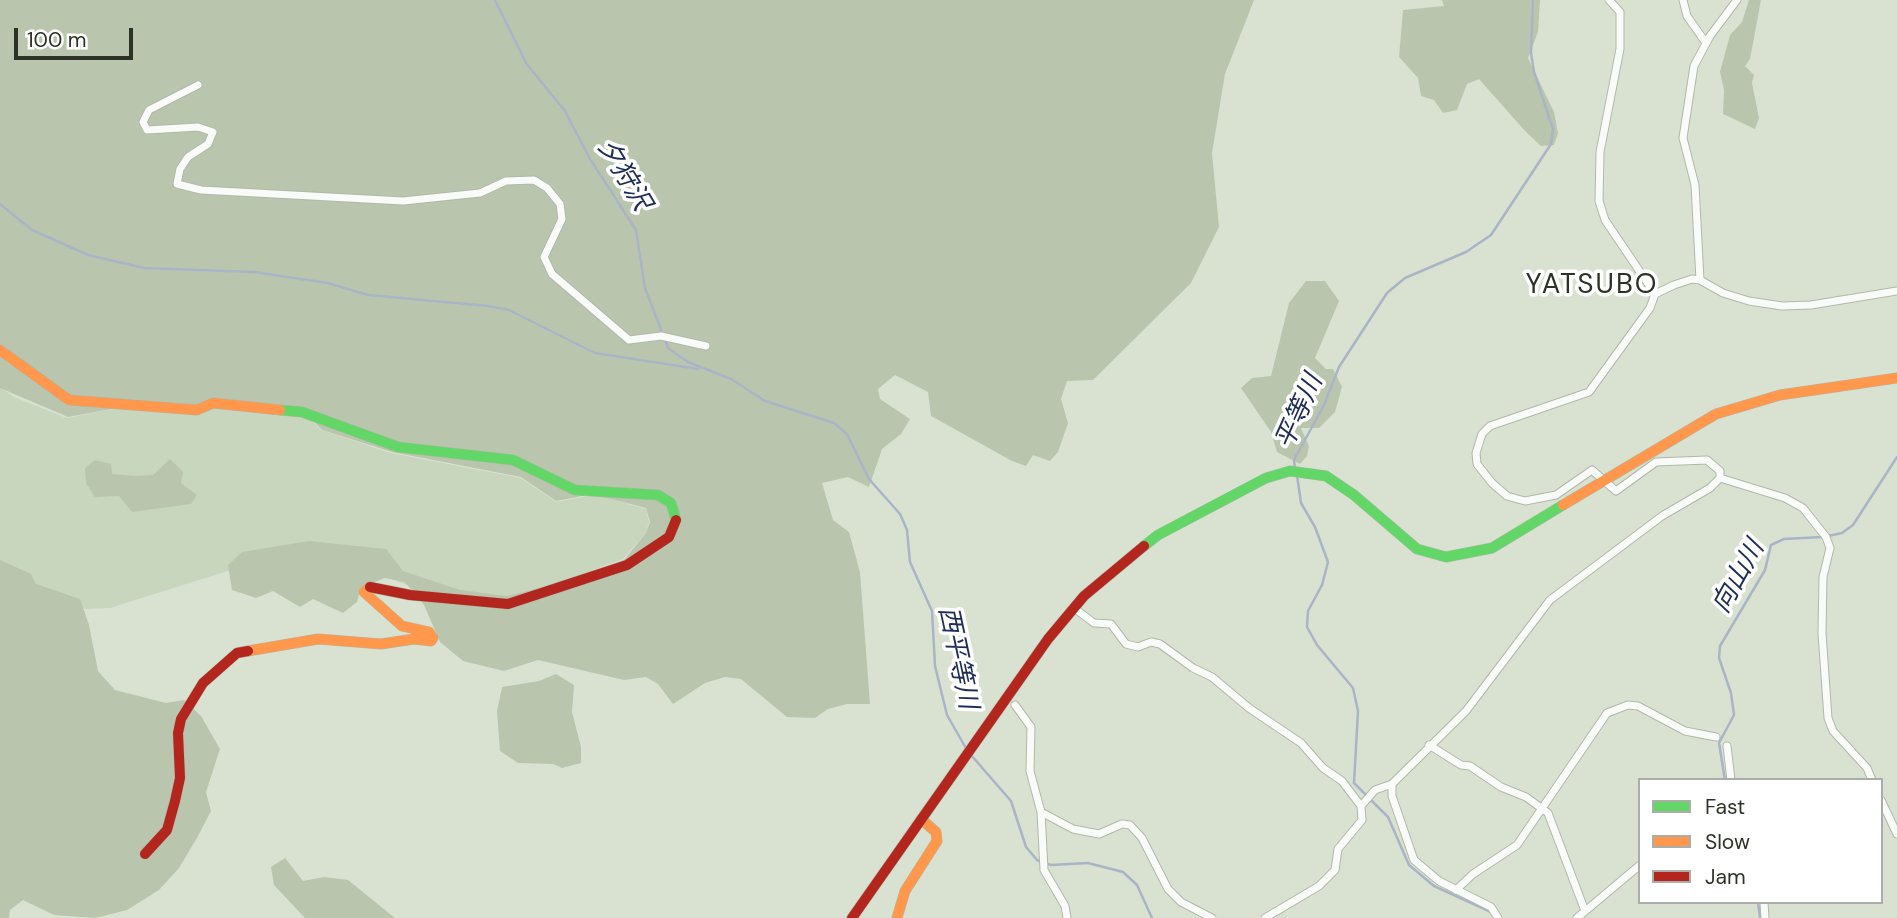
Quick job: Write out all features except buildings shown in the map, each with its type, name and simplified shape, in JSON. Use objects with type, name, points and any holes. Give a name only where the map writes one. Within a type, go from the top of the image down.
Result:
[{"type":"street","points":[[1609,0],[1620,12],[1620,49],[1600,152],[1599,201],[1605,220],[1655,294]]},
{"type":"street","points":[[1683,0],[1687,16],[1706,43]]},
{"type":"street","points":[[1700,280],[1695,185],[1683,138],[1695,66],[1706,43],[1737,0]]},
{"type":"street","points":[[198,85],[149,110],[143,122],[147,130],[198,127],[213,132],[208,144],[188,157],[180,169],[177,184],[201,190],[403,201],[480,192],[506,181],[534,180],[547,188],[560,204],[562,219],[544,257],[552,274],[629,340],[661,336],[706,346]]},
{"type":"street","points":[[1720,478],[1715,464],[1697,459],[1657,462],[1616,491],[1592,470],[1556,495],[1537,500],[1516,499],[1507,496],[1482,473],[1477,464],[1479,440],[1490,426],[1503,420],[1589,392],[1650,308],[1655,294],[1692,279],[1749,301],[1783,306],[1837,302],[1897,291]]},
{"type":"street","points":[[0,350],[28,373],[69,400],[197,410],[213,403],[302,412],[398,447],[513,460],[575,491],[627,491],[658,495],[671,503],[677,516],[669,537],[627,565],[508,604],[410,595],[370,587],[365,592],[402,626],[429,632],[431,641],[414,639],[381,645],[318,639],[236,653],[203,683],[181,719],[178,733],[180,778],[173,810],[167,830],[145,854]]},
{"type":"street","points":[[852,918],[962,759],[1074,608],[1110,572],[1158,535],[1266,478],[1290,471],[1326,476],[1354,495],[1402,539],[1417,549],[1446,557],[1492,548],[1692,425],[1744,403],[1897,378]]},
{"type":"street","points":[[1362,804],[1371,795],[1392,784],[1465,711],[1550,600],[1662,516],[1710,488],[1720,478]]},
{"type":"street","points":[[1720,478],[1785,498],[1802,508],[1826,537],[1830,548],[1823,577],[1822,633],[1828,718],[1833,730],[1867,768],[1871,778]]},
{"type":"street","points":[[1074,608],[1094,623],[1111,624],[1126,644],[1138,647],[1151,642],[1160,644],[1193,668],[1212,677],[1249,708],[1301,743],[1323,768],[1342,781],[1362,804],[1362,820],[1338,849],[1335,870],[1319,886],[1265,918]]},
{"type":"street","points":[[1015,705],[1031,727],[1030,771],[1041,812],[1044,869],[1051,886],[1065,905],[1067,918]]},
{"type":"street","points":[[1455,890],[1473,874],[1517,845],[1607,713],[1628,705],[1638,706],[1685,731],[1716,737]]},
{"type":"street","points":[[1429,745],[1445,757],[1470,766],[1501,787],[1526,797],[1548,813],[1585,911]]},
{"type":"street","points":[[1727,746],[1731,778]]},
{"type":"street","points":[[1392,784],[1409,853],[1424,871],[1492,908],[1497,918]]},
{"type":"street","points":[[1883,804],[1897,834]]},
{"type":"street","points":[[1041,812],[1073,829],[1099,834],[1122,824],[1130,825],[1160,869],[1168,889],[1181,902],[1212,918]]},
{"type":"street","points":[[897,918],[905,891],[937,841],[936,832],[921,818]]},
{"type":"street","points":[[1577,918],[1638,867]]},
{"type":"green space","points":[[0,0],[1254,0],[1225,74],[1212,153],[1219,227],[1191,283],[1093,380],[1067,381],[1061,399],[1068,423],[1058,452],[1050,461],[1033,455],[1026,466],[1012,461],[931,416],[928,392],[895,375],[878,389],[880,399],[910,419],[901,434],[882,449],[869,487],[848,477],[822,483],[833,520],[849,532],[860,572],[870,704],[847,704],[828,709],[815,718],[787,717],[741,679],[725,677],[705,683],[673,704],[658,684],[646,677],[624,680],[538,660],[504,671],[463,661],[440,642],[424,605],[405,582],[385,578],[361,587],[357,602],[343,613],[313,599],[300,607],[273,591],[256,598],[232,590],[228,565],[242,552],[309,541],[386,549],[403,571],[460,590],[507,596],[568,581],[624,560],[646,533],[650,522],[646,508],[603,497],[582,496],[556,501],[521,477],[392,452],[322,430],[307,414],[286,416],[213,405],[122,407],[68,417],[0,388]]},
{"type":"green space","points":[[1442,0],[1540,0],[1538,32],[1528,58],[1554,112],[1558,133],[1554,145],[1541,146],[1479,79],[1467,84],[1457,110],[1443,113],[1434,100],[1421,96],[1418,78],[1399,57],[1403,10],[1444,6]]},
{"type":"green space","points":[[1749,0],[1761,0],[1750,59],[1745,66],[1754,75],[1752,83],[1759,118],[1755,129],[1723,114],[1724,90],[1720,72],[1730,35],[1742,22]]},
{"type":"green space","points":[[1306,281],[1325,281],[1339,301],[1315,358],[1326,369],[1333,369],[1342,387],[1335,412],[1319,428],[1301,428],[1309,446],[1307,456],[1300,464],[1277,452],[1271,432],[1241,388],[1252,378],[1271,376],[1289,303]]},
{"type":"green space","points":[[0,387],[14,397],[67,418],[122,407],[213,406],[286,416],[306,414],[321,430],[391,453],[521,478],[556,502],[582,497],[603,497],[646,509],[649,522],[646,533],[623,559],[506,602],[425,592],[319,551],[240,567],[110,608],[86,609],[0,580]]},
{"type":"green space","points":[[170,459],[183,472],[181,483],[197,495],[191,504],[132,512],[119,496],[95,497],[86,483],[85,468],[95,460],[111,464],[112,474],[137,476],[153,475]]},
{"type":"green space","points":[[0,560],[31,574],[36,584],[80,599],[89,625],[98,671],[115,690],[166,703],[184,700],[201,716],[220,749],[206,792],[211,811],[197,838],[179,868],[159,890],[127,910],[95,918],[54,915],[23,900],[10,910],[9,918],[0,918]]},
{"type":"green space","points":[[556,674],[574,685],[572,712],[581,747],[581,763],[562,768],[553,764],[518,763],[500,751],[497,711],[502,687],[539,681]]},
{"type":"green space","points":[[285,858],[303,881],[324,877],[348,880],[395,918],[305,918],[274,885],[271,867]]},
{"type":"waterway","name":"西平等川","points":[[495,0],[526,63],[565,111],[590,159],[636,230],[645,288],[668,348],[688,362],[731,379],[765,401],[834,423],[847,434],[869,479],[900,514],[907,530],[910,562],[932,611],[935,666],[947,715],[967,750]]},
{"type":"waterway","name":"平等川","points":[[1295,468],[1294,460],[1324,405],[1339,367],[1387,293],[1405,278],[1466,252],[1491,235],[1551,144],[1553,129],[1534,72],[1531,53],[1533,0]]},
{"type":"waterway","points":[[0,204],[32,230],[88,255],[144,268],[254,272],[328,283],[368,295],[488,306],[509,310],[595,353],[698,369]]},
{"type":"waterway","name":"向山川","points":[[1828,536],[1842,533],[1853,525],[1897,457]]},
{"type":"waterway","name":"平等川","points":[[1297,475],[1301,503],[1315,527],[1328,562],[1322,585],[1308,611],[1307,627],[1317,645],[1353,688],[1358,711],[1354,783],[1388,817],[1409,865],[1434,886],[1491,912]]},
{"type":"waterway","name":"向山川","points":[[1725,778],[1719,743],[1734,715],[1731,693],[1719,658],[1720,646],[1765,570],[1771,545],[1784,539],[1822,537]]},
{"type":"waterway","name":"西平等川","points":[[971,755],[1011,801],[1026,847],[1037,860],[1051,865],[1088,863],[1123,872],[1137,885],[1152,918]]},
{"type":"waterway","name":"向山川","points":[[1758,904],[1760,918]]},
{"type":"traffic: fast","points":[[280,410],[302,412],[398,447],[513,460],[575,490],[658,495],[671,503],[676,520]]},
{"type":"traffic: fast","points":[[1144,546],[1158,535],[1266,478],[1290,471],[1326,476],[1354,495],[1417,549],[1446,557],[1492,548],[1563,505]]},
{"type":"traffic: slow","points":[[0,350],[69,400],[197,410],[213,403],[280,410]]},
{"type":"traffic: slow","points":[[1563,505],[1716,414],[1780,395],[1897,378]]},
{"type":"traffic: slow","points":[[248,651],[318,639],[381,644],[414,639],[431,641],[433,638],[429,632],[402,626],[364,592],[370,587]]},
{"type":"traffic: slow","points":[[897,918],[905,891],[937,841],[936,832],[921,819]]},
{"type":"traffic: jam","points":[[370,587],[410,595],[508,604],[627,565],[669,537],[676,520]]},
{"type":"traffic: jam","points":[[852,918],[1048,639],[1084,596],[1144,546]]},
{"type":"traffic: jam","points":[[145,854],[167,830],[175,801],[180,778],[178,733],[181,719],[203,683],[237,653],[248,651]]},
{"type":"district","name":"YATSUBO","points":[[1592,286]]},
{"type":"water label","name":"夕狩沢","points":[[623,175]]}]
